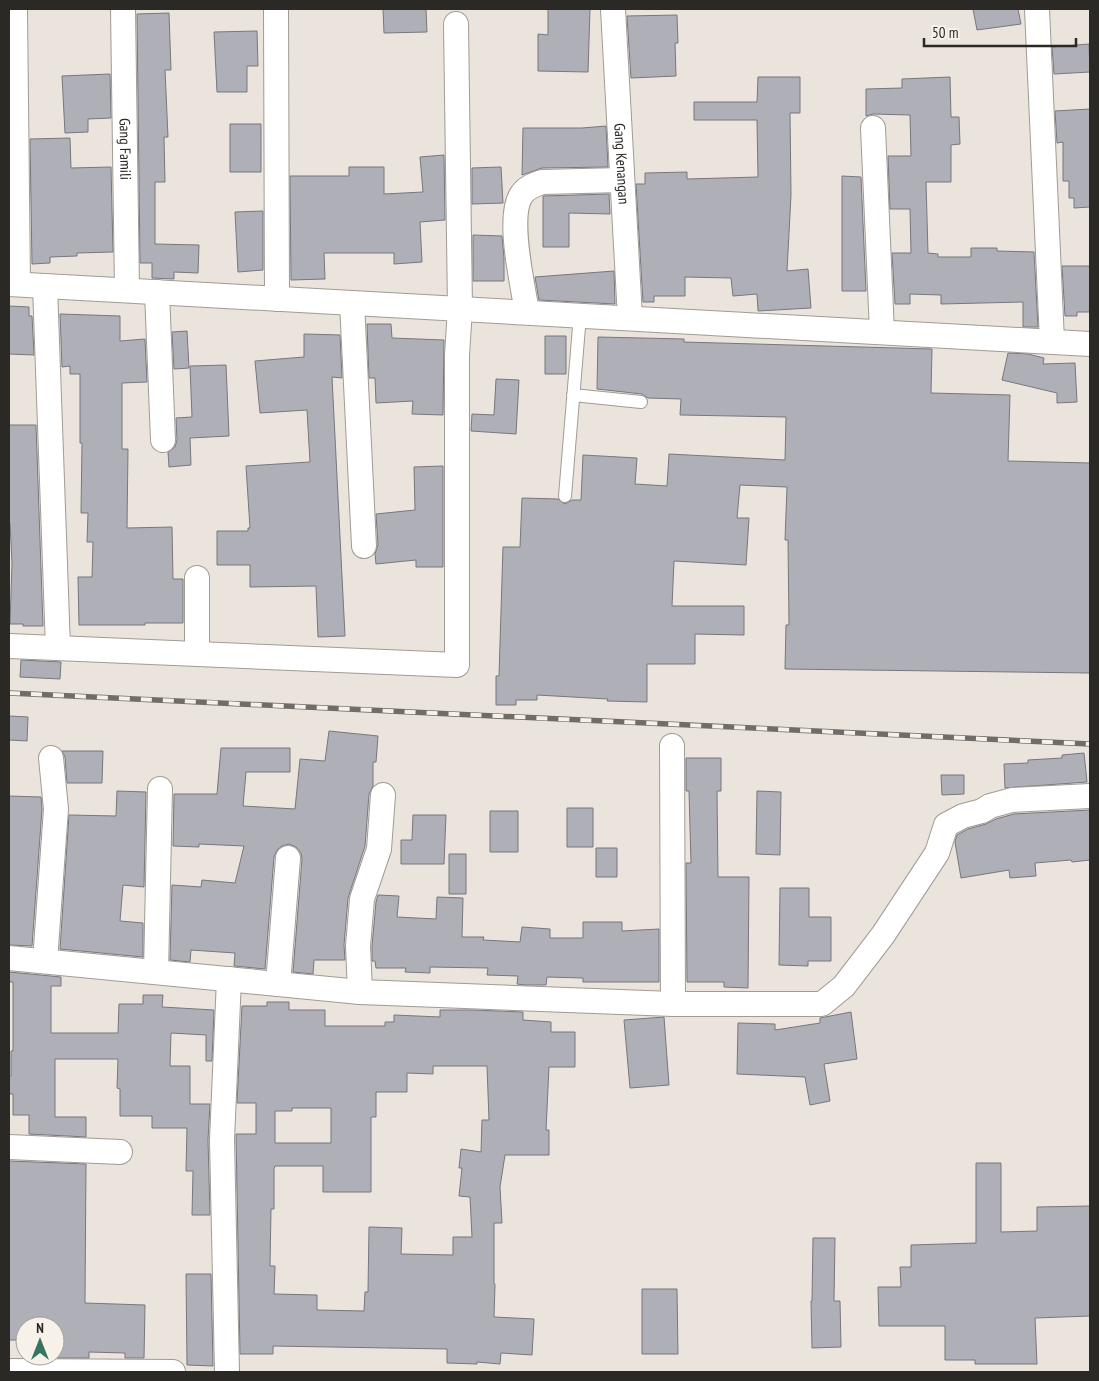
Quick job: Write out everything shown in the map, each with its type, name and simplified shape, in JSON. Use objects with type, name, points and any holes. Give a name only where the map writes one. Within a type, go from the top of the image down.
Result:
[{"type":"street","points":[[15,9],[12,47],[13,284],[1090,344]]},
{"type":"street","name":"Gang Famili","points":[[123,9],[127,290]]},
{"type":"street","points":[[276,9],[277,298]]},
{"type":"street","name":"Gang Kenangan","points":[[613,9],[630,318]]},
{"type":"street","points":[[1037,9],[1052,342]]},
{"type":"street","points":[[9,646],[457,665],[457,355],[460,309],[456,24]]},
{"type":"street","points":[[873,128],[882,332]]},
{"type":"street","points":[[527,312],[515,231],[515,213],[517,202],[522,192],[530,186],[542,182],[621,180]]},
{"type":"street","points":[[45,286],[58,648]]},
{"type":"street","points":[[157,292],[162,440]]},
{"type":"street","points":[[352,303],[364,546]]},
{"type":"street","points":[[196,578],[197,654]]},
{"type":"street","points":[[672,746],[673,1004]]},
{"type":"street","points":[[45,961],[56,809],[52,758]]},
{"type":"street","points":[[156,972],[160,789]]},
{"type":"street","points":[[360,992],[358,946],[360,911],[364,890],[379,849],[383,795]]},
{"type":"street","points":[[9,958],[360,992],[673,1004],[822,1004],[844,986],[882,935],[937,852],[946,825],[963,816],[1012,800],[1090,796]]},
{"type":"street","points":[[278,984],[288,858]]},
{"type":"street","points":[[227,1372],[222,1140],[229,979]]},
{"type":"street","points":[[9,1148],[120,1152]]},
{"type":"street","points":[[9,1372],[173,1372]]},
{"type":"lane","points":[[565,496],[580,315]]},
{"type":"lane","points":[[573,395],[641,402]]},
{"type":"building","points":[[383,9],[426,9],[427,32],[384,33]]},
{"type":"building","points":[[548,9],[590,9],[588,72],[538,71],[538,34],[548,35]]},
{"type":"building","points":[[973,9],[1018,9],[1021,24],[977,30]]},
{"type":"building","points":[[169,13],[171,70],[165,70],[168,137],[164,137],[165,182],[155,182],[155,244],[199,245],[198,273],[174,272],[174,279],[152,278],[152,263],[140,263],[137,14]]},
{"type":"building","points":[[677,15],[678,43],[675,43],[676,76],[631,78],[627,16]]},
{"type":"building","points":[[257,31],[258,66],[247,66],[247,92],[217,92],[214,32]]},
{"type":"building","points":[[1089,44],[1090,72],[1054,74],[1052,47]]},
{"type":"building","points":[[110,74],[111,118],[88,119],[88,132],[65,133],[62,76]]},
{"type":"building","points":[[758,77],[800,77],[800,113],[790,113],[791,195],[787,271],[808,269],[811,308],[758,311],[757,294],[733,296],[731,278],[685,277],[685,296],[654,296],[654,302],[643,302],[636,184],[645,184],[645,173],[687,172],[687,179],[758,177],[757,120],[694,120],[694,102],[757,102]]},
{"type":"building","points":[[950,77],[951,117],[959,117],[960,144],[951,145],[951,182],[926,182],[928,253],[938,254],[938,257],[971,257],[971,248],[997,248],[997,251],[1034,252],[1038,327],[1023,327],[1023,302],[941,304],[941,295],[910,294],[910,304],[895,304],[892,253],[911,253],[910,209],[890,209],[888,156],[911,156],[910,115],[873,114],[866,116],[866,89],[902,88],[902,79]]},
{"type":"building","points":[[1090,109],[1090,207],[1074,208],[1074,198],[1069,198],[1069,181],[1063,181],[1063,142],[1057,143],[1055,111]]},
{"type":"building","points":[[230,124],[261,124],[261,172],[230,172]]},
{"type":"building","points":[[606,126],[608,167],[542,168],[522,175],[523,128]]},
{"type":"building","points":[[70,138],[71,168],[111,167],[113,252],[77,253],[77,256],[50,257],[50,263],[32,264],[30,139]]},
{"type":"building","points":[[444,155],[445,220],[420,222],[422,262],[394,264],[394,253],[324,253],[325,279],[291,280],[290,176],[349,176],[349,167],[384,167],[384,194],[423,192],[420,157]]},
{"type":"building","points":[[501,167],[503,203],[472,204],[472,168]]},
{"type":"building","points":[[842,176],[861,177],[866,291],[842,291]]},
{"type":"building","points":[[609,194],[610,214],[569,213],[569,247],[543,247],[543,196]]},
{"type":"building","points":[[263,211],[263,270],[238,272],[235,212]]},
{"type":"building","points":[[473,235],[502,236],[504,281],[473,281]]},
{"type":"building","points":[[1062,266],[1090,266],[1090,312],[1077,312],[1077,316],[1065,316]]},
{"type":"building","points":[[614,271],[615,304],[539,300],[535,277]]},
{"type":"building","points":[[9,306],[29,307],[29,316],[32,316],[34,355],[9,354]]},
{"type":"building","points":[[60,314],[120,316],[120,341],[145,339],[147,382],[122,383],[122,449],[128,449],[127,528],[172,527],[173,579],[183,579],[183,623],[79,625],[78,577],[92,577],[93,542],[87,542],[88,513],[81,513],[82,443],[80,443],[80,374],[70,374],[70,366],[62,367]]},
{"type":"building","points":[[367,324],[391,324],[392,338],[444,340],[443,415],[412,414],[413,401],[376,403],[375,378],[369,378]]},
{"type":"building","points":[[187,331],[189,368],[174,369],[172,332]]},
{"type":"building","points":[[304,334],[340,335],[342,378],[332,377],[345,636],[318,637],[316,586],[250,587],[250,565],[217,565],[217,531],[248,531],[248,528],[250,528],[246,466],[310,462],[307,410],[260,413],[255,361],[304,357]]},
{"type":"building","points":[[545,336],[566,336],[566,374],[545,374]]},
{"type":"building","points":[[598,337],[684,339],[684,342],[932,349],[931,393],[1010,395],[1008,461],[1090,463],[1090,673],[785,669],[786,625],[789,625],[788,540],[785,540],[787,487],[740,485],[737,518],[749,518],[746,565],[674,561],[672,606],[744,606],[744,635],[695,634],[695,664],[647,664],[647,702],[607,701],[608,699],[537,695],[537,700],[516,700],[516,705],[496,705],[496,676],[499,676],[503,547],[520,547],[522,498],[558,499],[565,504],[572,500],[581,500],[583,455],[637,458],[635,484],[667,486],[669,454],[785,460],[786,417],[680,415],[681,399],[648,398],[642,394],[597,389]]},
{"type":"building","points":[[1008,353],[1028,354],[1044,358],[1043,364],[1075,363],[1077,402],[1057,403],[1057,393],[1002,380]]},
{"type":"building","points":[[226,365],[229,436],[190,438],[191,465],[169,467],[168,452],[175,447],[177,440],[176,418],[192,417],[190,366]]},
{"type":"building","points":[[496,379],[519,380],[516,434],[471,431],[472,414],[494,415]]},
{"type":"building","points":[[9,425],[36,425],[43,626],[10,624],[12,563],[9,523]]},
{"type":"building","points":[[443,466],[443,567],[416,567],[416,560],[376,564],[375,554],[378,545],[376,514],[415,510],[414,467]]},
{"type":"building","points":[[21,660],[61,662],[60,679],[20,677]]},
{"type":"building","points":[[9,716],[28,717],[27,741],[9,740]]},
{"type":"building","points":[[329,731],[378,736],[376,762],[373,762],[373,786],[369,794],[365,846],[348,898],[344,945],[345,960],[314,960],[313,974],[293,972],[302,859],[301,853],[296,847],[289,844],[277,850],[274,857],[265,969],[234,966],[235,953],[191,950],[190,962],[170,960],[172,885],[201,887],[202,880],[235,883],[244,846],[199,844],[199,847],[173,846],[174,794],[217,794],[221,748],[290,748],[290,772],[246,772],[243,806],[295,809],[300,759],[325,761]]},
{"type":"building","points":[[62,751],[103,751],[102,783],[67,783],[65,757]]},
{"type":"building","points":[[1084,753],[1087,782],[1005,788],[1004,764],[1028,763],[1028,760],[1062,758],[1062,755]]},
{"type":"building","points":[[686,758],[721,758],[721,791],[717,791],[718,877],[749,877],[748,988],[724,987],[724,982],[687,982],[686,863],[691,863],[689,791],[686,791]]},
{"type":"building","points":[[941,775],[964,775],[964,794],[942,795]]},
{"type":"building","points":[[117,791],[146,792],[144,887],[123,885],[120,921],[143,923],[143,957],[60,949],[69,815],[116,816]]},
{"type":"building","points":[[757,791],[781,792],[780,855],[756,854]]},
{"type":"building","points":[[9,796],[41,797],[42,809],[32,946],[9,945]]},
{"type":"building","points":[[567,808],[593,808],[593,847],[567,847]]},
{"type":"building","points":[[1090,810],[1090,860],[1035,863],[1036,876],[1010,878],[1009,870],[961,878],[955,842],[957,835],[968,829],[1014,814]]},
{"type":"building","points":[[490,811],[518,811],[518,852],[490,852]]},
{"type":"building","points":[[413,815],[446,815],[444,864],[401,864],[401,840],[412,840]]},
{"type":"building","points":[[596,848],[617,848],[617,877],[596,877]]},
{"type":"building","points":[[449,854],[466,854],[466,894],[449,894]]},
{"type":"building","points":[[780,888],[809,888],[809,917],[831,917],[831,961],[808,961],[808,966],[779,965]]},
{"type":"building","points":[[378,895],[399,896],[397,917],[436,919],[437,897],[463,898],[462,937],[484,937],[483,940],[520,942],[522,927],[550,929],[550,938],[583,938],[583,922],[622,922],[622,931],[659,929],[659,982],[583,982],[583,978],[547,977],[546,985],[525,985],[517,984],[518,976],[487,975],[488,968],[430,967],[430,973],[405,972],[406,968],[376,968],[375,961],[372,961],[372,946]]},
{"type":"building","points":[[9,972],[61,977],[61,986],[51,986],[51,1033],[118,1033],[119,1004],[143,1004],[143,995],[163,995],[162,1007],[214,1010],[212,1061],[206,1061],[206,1035],[171,1033],[170,1066],[190,1066],[190,1104],[210,1104],[208,1140],[210,1215],[192,1215],[193,1171],[186,1171],[187,1128],[152,1128],[152,1116],[120,1116],[120,1089],[117,1088],[118,1059],[55,1059],[55,1117],[86,1117],[86,1137],[29,1134],[29,1115],[13,1115],[13,1094],[9,1094],[9,1076],[11,1076],[11,1051],[13,1051],[13,982],[9,982]]},
{"type":"building","points":[[267,1002],[289,1002],[289,1010],[325,1010],[325,1026],[385,1026],[385,1022],[394,1022],[394,1015],[440,1017],[440,1010],[523,1012],[523,1020],[551,1022],[551,1032],[575,1032],[575,1067],[549,1067],[546,1130],[549,1130],[549,1155],[505,1155],[500,1187],[502,1223],[494,1223],[494,1317],[534,1319],[532,1355],[501,1353],[500,1364],[477,1362],[477,1364],[447,1363],[447,1349],[273,1346],[273,1354],[240,1354],[236,1134],[256,1134],[256,1103],[237,1103],[242,1006],[267,1006]],"holes":[[[433,1066],[487,1066],[489,1120],[482,1120],[481,1152],[461,1149],[459,1168],[462,1168],[459,1196],[470,1197],[472,1237],[453,1237],[453,1255],[401,1254],[402,1228],[369,1227],[368,1292],[365,1292],[364,1311],[317,1310],[317,1295],[274,1294],[275,1266],[270,1266],[271,1209],[274,1209],[275,1166],[323,1166],[323,1192],[371,1192],[371,1117],[376,1117],[376,1092],[407,1092],[407,1073],[433,1074]],[[292,1108],[331,1108],[331,1143],[275,1143],[275,1111],[292,1111]]]},
{"type":"building","points":[[851,1012],[857,1059],[824,1064],[830,1101],[810,1105],[805,1077],[737,1074],[738,1023],[775,1024],[775,1030],[820,1023],[820,1018]]},
{"type":"building","points":[[664,1017],[669,1085],[630,1088],[624,1020]]},
{"type":"building","points":[[9,1161],[86,1164],[85,1303],[145,1305],[144,1358],[125,1358],[125,1353],[89,1352],[89,1358],[65,1358],[65,1316],[15,1316],[15,1340],[9,1340]]},
{"type":"building","points":[[976,1163],[1001,1163],[1001,1232],[1037,1231],[1037,1207],[1090,1206],[1090,1316],[1035,1318],[1037,1364],[975,1364],[975,1360],[945,1360],[945,1326],[879,1326],[878,1287],[901,1287],[900,1267],[911,1267],[911,1245],[976,1243]]},
{"type":"building","points":[[813,1238],[835,1238],[834,1301],[840,1301],[841,1347],[812,1348]]},
{"type":"building","points":[[186,1274],[211,1274],[213,1366],[187,1365]]},
{"type":"building","points":[[642,1289],[677,1289],[678,1354],[642,1354]]},
{"type":"railway","points":[[9,693],[1090,744]]}]
